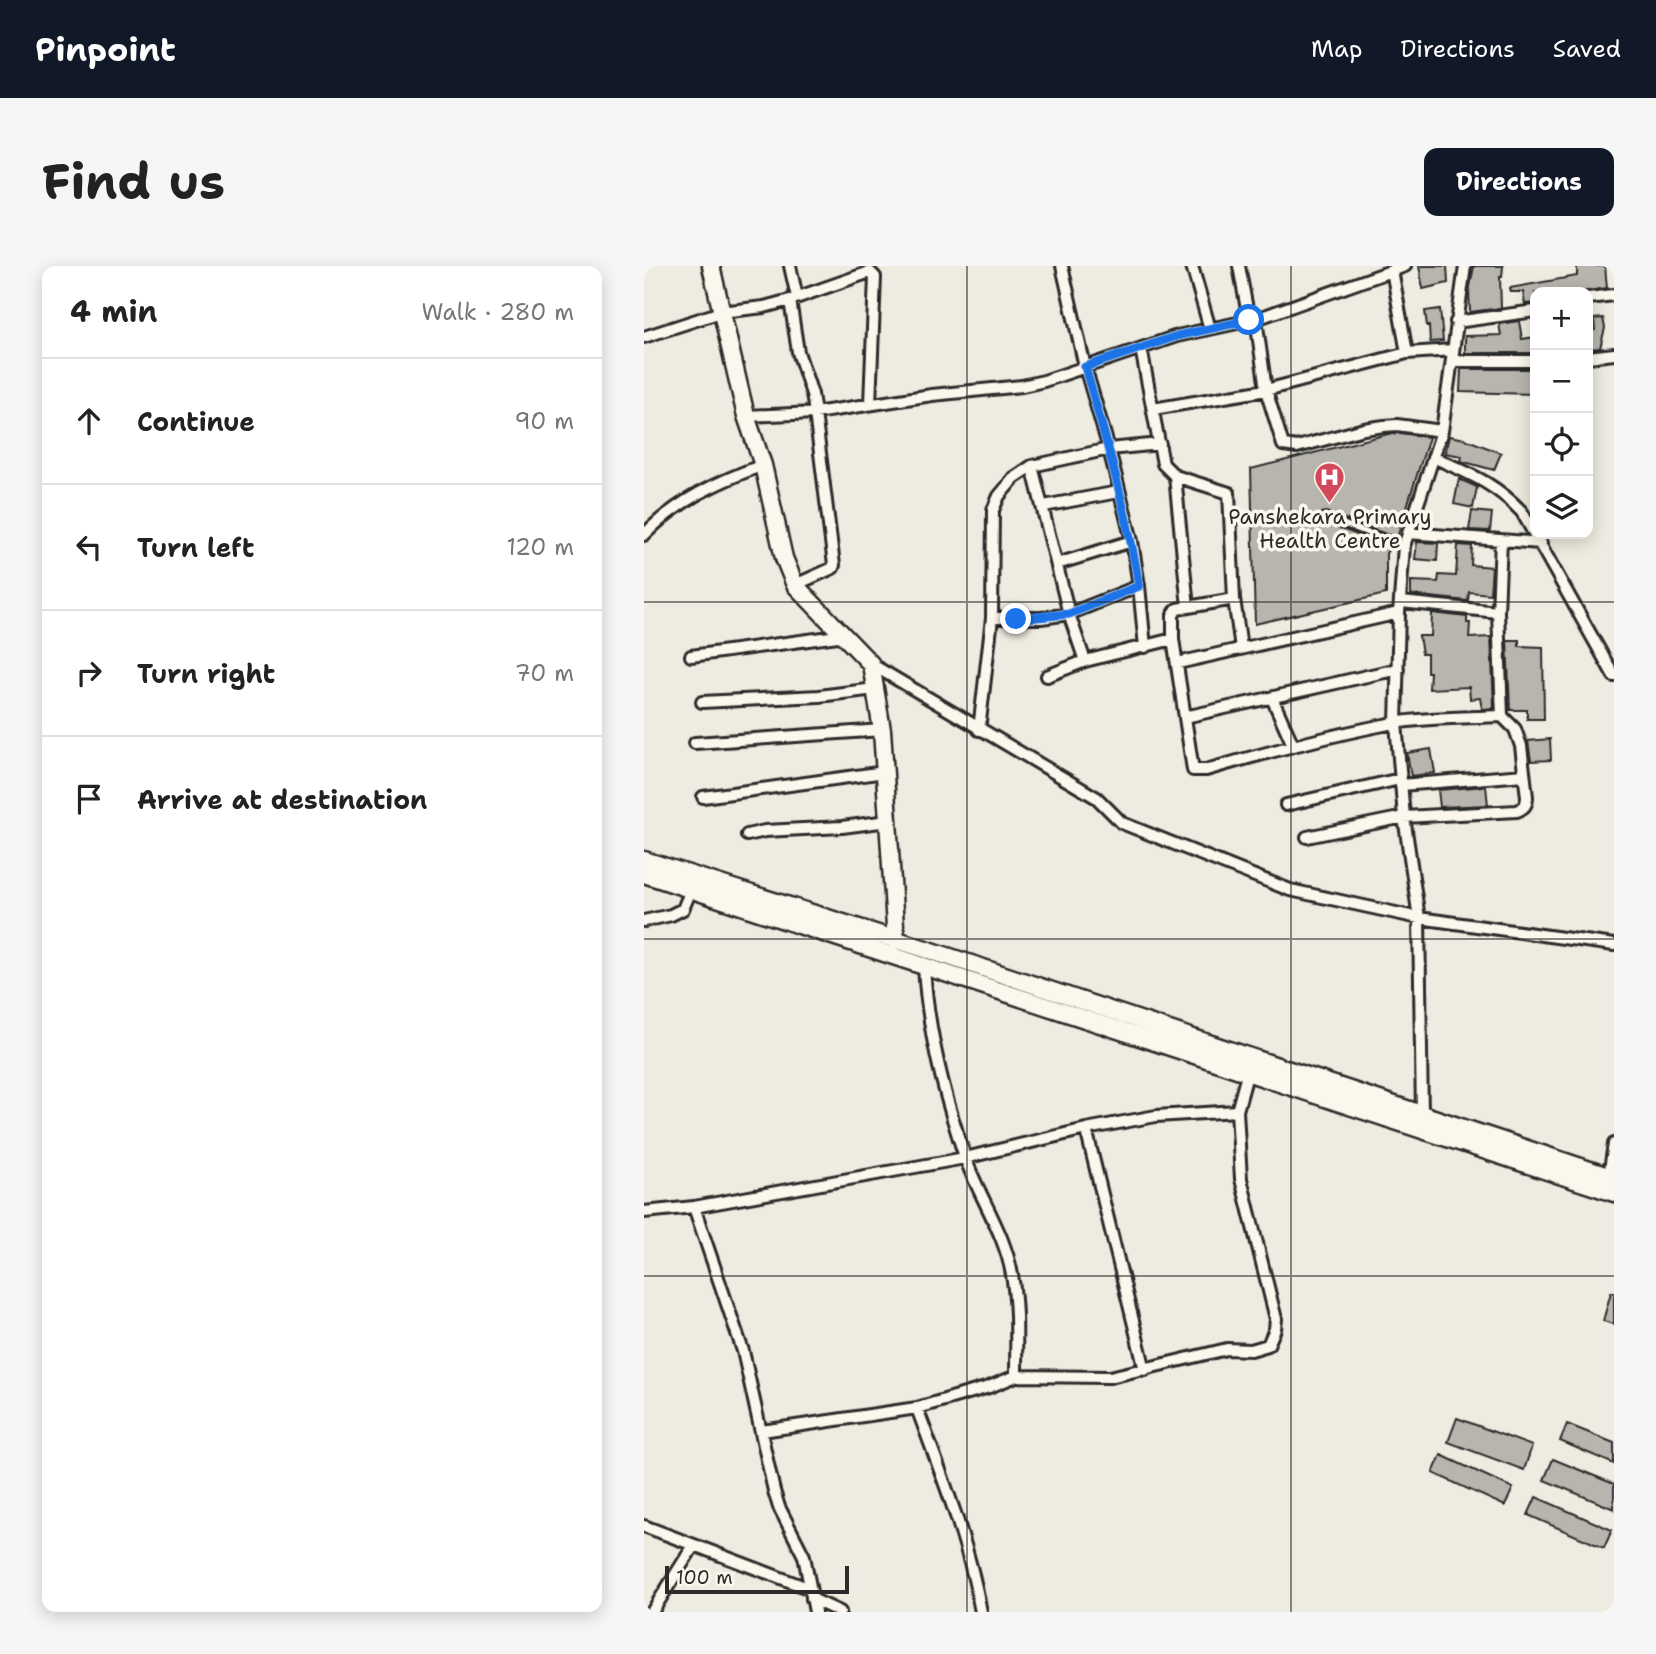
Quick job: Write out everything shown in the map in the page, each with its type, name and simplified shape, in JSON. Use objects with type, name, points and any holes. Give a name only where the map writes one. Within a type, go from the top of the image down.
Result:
[{"type":"street","points":[[711,266],[746,416],[763,465],[784,558],[795,585],[871,664],[1097,798],[1122,824],[1290,890],[1419,918],[1614,945]]},
{"type":"street","points":[[790,266],[799,352],[812,394],[834,565],[833,568],[795,585]]},
{"type":"street","points":[[1062,266],[1085,367],[1132,541],[1145,647]]},
{"type":"street","points":[[1192,266],[1210,329]]},
{"type":"street","points":[[1239,266],[1266,390],[1283,445],[1297,447],[1384,426],[1397,425],[1442,431]]},
{"type":"street","points":[[746,416],[815,413],[932,394],[1022,386],[1044,381],[1177,336],[1252,320],[1405,266]]},
{"type":"street","points":[[1423,1115],[1419,918],[1404,817],[1396,723],[1400,608],[1404,546],[1442,431],[1465,266]]},
{"type":"street","points":[[1392,270],[1407,353]]},
{"type":"street","points":[[644,337],[721,312],[764,307],[866,272],[873,274],[870,404]]},
{"type":"street","points":[[1593,297],[1614,295]]},
{"type":"street","points":[[1456,322],[1530,312]]},
{"type":"street","points":[[1141,348],[1163,464],[1175,476],[1229,493],[1234,599],[1241,648]]},
{"type":"street","points":[[1153,409],[1266,390],[1407,353],[1530,361]]},
{"type":"street","points":[[1593,356],[1614,354]]},
{"type":"street","points":[[979,730],[992,618],[993,510],[999,496],[1014,478],[1032,466],[1109,449],[1160,444]]},
{"type":"street","points":[[1433,457],[1491,483],[1507,495],[1522,512],[1614,676]]},
{"type":"street","points":[[644,535],[691,496],[719,481],[763,465]]},
{"type":"street","points":[[1032,466],[1069,614],[1085,661]]},
{"type":"street","points":[[1175,476],[1188,607]]},
{"type":"street","points":[[1044,506],[1118,492]]},
{"type":"street","points":[[1408,533],[1541,543]]},
{"type":"street","points":[[1307,837],[1404,817],[1517,811],[1527,804],[1521,746],[1515,729],[1502,716],[1498,612],[1501,540]]},
{"type":"street","points":[[1057,564],[1132,541]]},
{"type":"street","points":[[992,618],[1041,618],[1069,614],[1139,586]]},
{"type":"street","points":[[1234,599],[1175,611],[1173,639],[1191,767],[1198,771],[1293,745],[1396,723],[1502,716]]},
{"type":"street","points":[[1178,663],[1400,608],[1498,612]]},
{"type":"street","points":[[691,656],[845,635]]},
{"type":"street","points":[[1046,676],[1085,661],[1173,639]]},
{"type":"street","points":[[871,664],[882,730],[897,941]]},
{"type":"street","points":[[1185,717],[1398,669]]},
{"type":"street","points":[[702,702],[820,696],[875,689]]},
{"type":"street","points":[[1272,698],[1293,745]]},
{"type":"street","points":[[695,743],[882,730]]},
{"type":"street","points":[[703,797],[885,772]]},
{"type":"street","points":[[1286,805],[1401,782],[1524,775]]},
{"type":"street","points":[[747,835],[774,830],[842,827],[888,821]]},
{"type":"street","points":[[644,860],[1611,1177],[1614,1144]]},
{"type":"street","points":[[644,874],[1614,1193]]},
{"type":"street","points":[[644,921],[671,915],[683,909],[691,890]]},
{"type":"street","points":[[924,965],[931,1031],[965,1158],[998,1229],[1012,1273],[1016,1308],[1016,1377]]},
{"type":"street","points":[[762,1431],[916,1408],[1016,1377],[1110,1377],[1227,1349],[1259,1349],[1268,1345],[1276,1319],[1241,1179],[1237,1111],[1248,1072]]},
{"type":"street","points":[[644,1212],[694,1207],[965,1158],[1156,1115],[1237,1111]]},
{"type":"street","points":[[1086,1129],[1145,1370]]},
{"type":"street","points":[[694,1207],[743,1351],[779,1507],[804,1556],[815,1612]]},
{"type":"street","points":[[916,1408],[962,1532],[972,1565],[981,1612]]},
{"type":"street","points":[[644,1526],[811,1594],[841,1612]]},
{"type":"street","points":[[652,1612],[694,1545]]},
{"type":"lane","points":[[1324,517],[1404,546]]},
{"type":"building","points":[[1419,266],[1447,266],[1448,283],[1423,289]]},
{"type":"building","points":[[1474,266],[1503,266],[1500,277],[1501,308],[1470,312],[1469,292]]},
{"type":"building","points":[[1577,266],[1605,266],[1607,288],[1593,290],[1593,287],[1530,287],[1530,304],[1525,304],[1523,292],[1511,292],[1510,288],[1577,276]]},
{"type":"building","points":[[1440,309],[1443,341],[1430,342],[1425,311]]},
{"type":"building","points":[[1603,318],[1605,328],[1600,348],[1593,349],[1594,319]]},
{"type":"building","points":[[1519,321],[1522,339],[1530,338],[1530,353],[1465,353],[1465,336],[1501,335],[1499,324]]},
{"type":"building","points":[[1461,369],[1530,369],[1530,394],[1460,392]]},
{"type":"building","name":"Panshekara Primary Health Centre","points":[[1400,433],[1429,437],[1397,538],[1326,512],[1319,517],[1322,522],[1391,547],[1386,553],[1386,594],[1255,624],[1251,469]]},
{"type":"building","points":[[1449,436],[1465,439],[1501,453],[1494,470],[1461,461],[1462,456],[1445,453]]},
{"type":"building","points":[[1459,479],[1477,487],[1473,508],[1454,504]]},
{"type":"building","points":[[1472,511],[1492,513],[1490,531],[1469,530]]},
{"type":"building","points":[[1417,542],[1438,543],[1437,561],[1415,559]]},
{"type":"building","points":[[1458,545],[1472,546],[1471,565],[1492,567],[1490,594],[1469,592],[1468,601],[1411,595],[1411,581],[1438,582],[1439,575],[1456,576]]},
{"type":"building","points":[[1432,613],[1467,617],[1467,623],[1470,623],[1469,638],[1491,637],[1494,708],[1482,709],[1480,698],[1470,699],[1469,687],[1429,689],[1427,654],[1422,654],[1419,636],[1431,636]]},
{"type":"building","points":[[1507,640],[1519,640],[1519,646],[1543,647],[1544,719],[1527,719],[1527,710],[1510,710]]},
{"type":"building","points":[[1550,739],[1551,760],[1531,761],[1528,741]]},
{"type":"building","points":[[1431,749],[1435,773],[1411,776],[1407,753]]},
{"type":"building","points":[[1486,786],[1488,805],[1440,807],[1438,790]]},
{"type":"building","points":[[1611,1292],[1614,1292],[1614,1324],[1603,1321]]},
{"type":"building","points":[[1457,1418],[1532,1446],[1524,1470],[1448,1442]]},
{"type":"building","points":[[1567,1424],[1614,1443],[1614,1464],[1560,1441]]},
{"type":"building","points":[[1441,1455],[1513,1488],[1505,1506],[1433,1473]]},
{"type":"building","points":[[1553,1459],[1614,1484],[1614,1509],[1544,1480]]},
{"type":"building","points":[[1536,1497],[1612,1530],[1604,1548],[1528,1515]]},
{"type":"place","name":"Panshekara Primary Health Centre","points":[[1330,504]]},
{"type":"route","points":[[1016,619],[1069,614],[1139,586],[1132,541],[1085,367],[1177,336],[1249,320]]}]
